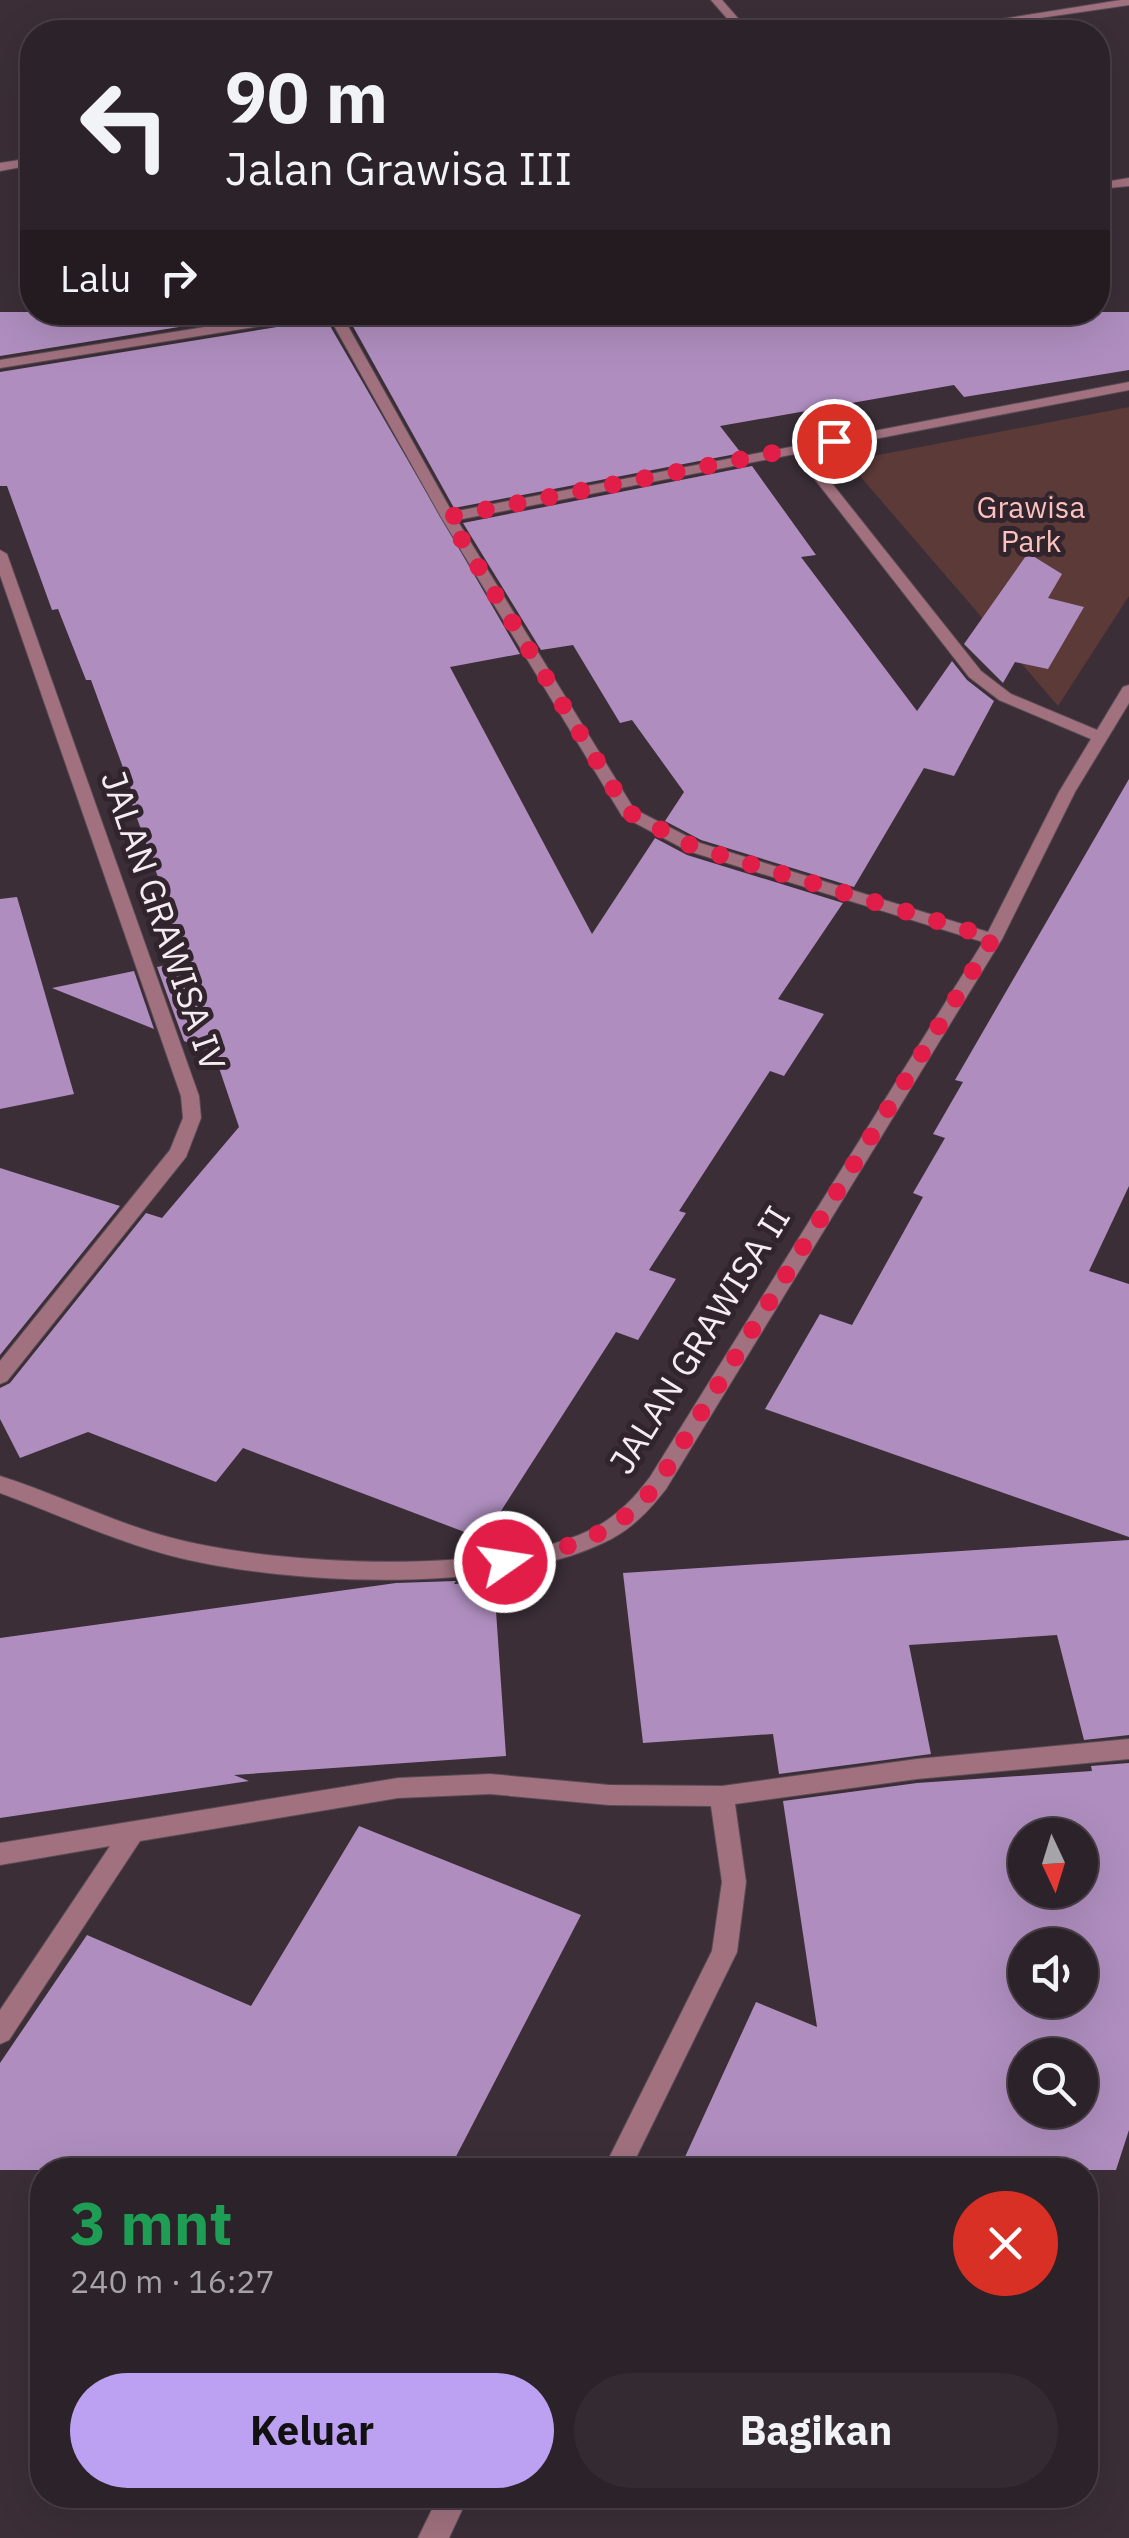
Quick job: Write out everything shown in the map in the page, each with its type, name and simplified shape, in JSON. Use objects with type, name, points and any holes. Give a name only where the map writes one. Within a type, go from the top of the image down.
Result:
[{"type":"street","points":[[716,0],[734,20]]},
{"type":"street","points":[[1007,20],[1129,2]]},
{"type":"street","points":[[0,364],[247,325]]},
{"type":"street","points":[[337,325],[628,812],[694,847],[993,938]]},
{"type":"street","points":[[448,517],[1129,386]]},
{"type":"street","points":[[797,448],[975,674],[1004,697],[1100,737]]},
{"type":"street","name":"JALAN GRAWISA IV","points":[[0,554],[190,1096],[192,1118],[179,1152],[0,1376]]},
{"type":"street","name":"JALAN GRAWISA II","points":[[0,1484],[174,1548],[280,1566],[394,1570],[505,1562],[604,1533],[634,1514],[658,1483],[993,938],[1129,690]]},
{"type":"street","points":[[0,1854],[398,1788],[490,1784],[609,1795],[722,1796],[917,1768],[1129,1749]]},
{"type":"street","points":[[622,2158],[724,1952],[734,1882],[722,1796]]},
{"type":"street","points":[[0,2032],[132,1833]]},
{"type":"street","points":[[433,2538],[448,2508]]},
{"type":"green space","name":"Grawisa Park","points":[[1129,407],[1129,596],[1058,706],[847,461]]},
{"type":"building","points":[[0,312],[20,312],[20,325],[191,325],[0,356]]},
{"type":"building","points":[[1110,312],[1129,312],[1129,370],[964,397],[954,385],[720,426],[741,453],[454,508],[352,325],[1110,325]]},
{"type":"building","points":[[289,325],[329,325],[520,654],[450,667],[592,934],[655,838],[687,855],[843,903],[778,999],[824,1014],[784,1076],[770,1071],[679,1211],[686,1213],[649,1270],[676,1279],[638,1340],[616,1332],[483,1539],[243,1448],[216,1482],[88,1432],[20,1458],[0,1419],[0,1388],[10,1383],[146,1213],[162,1218],[239,1127],[214,1053],[184,1041],[157,967],[177,963],[148,882],[159,880],[132,804],[136,803],[91,680],[86,680],[58,609],[52,610],[7,486],[0,486],[0,372]]},
{"type":"building","points":[[752,466],[816,555],[801,557],[917,711],[952,661],[967,680],[994,701],[954,776],[924,768],[854,887],[701,840],[665,821],[684,792],[632,720],[620,723],[573,645],[541,650],[463,523]]},
{"type":"building","points":[[1028,553],[1062,574],[1048,598],[1084,607],[1048,669],[1015,662],[1003,683],[964,644]]},
{"type":"building","points":[[1129,779],[1129,1186],[1089,1271],[1129,1284],[1129,1537],[765,1409],[820,1314],[852,1325],[923,1197],[913,1193],[945,1138],[933,1134],[963,1082],[955,1080]]},
{"type":"building","points":[[17,897],[74,1094],[0,1109],[0,899]]},
{"type":"building","points":[[134,971],[154,1029],[52,988]]},
{"type":"building","points":[[0,1168],[120,1206],[0,1355]]},
{"type":"building","points":[[1129,1540],[1129,1735],[1084,1740],[1057,1635],[909,1645],[931,1754],[779,1774],[773,1734],[643,1743],[623,1573]]},
{"type":"building","points":[[456,1581],[454,1584],[494,1582],[506,1756],[234,1775],[249,1781],[0,1818],[0,1638],[396,1583]]},
{"type":"building","points":[[1129,1763],[1129,2130],[1116,2170],[1098,2170],[1098,2158],[684,2158],[756,2002],[817,2027],[783,1801],[917,1783],[1092,1771],[1091,1766]]},
{"type":"building","points":[[359,1826],[581,1915],[455,2158],[30,2158],[30,2170],[0,2170],[0,2063],[87,1935],[251,2006]]},
{"type":"route","points":[[505,1562],[604,1533],[634,1514],[658,1483],[993,938],[694,847],[649,828],[628,812],[448,517],[834,441]]}]
